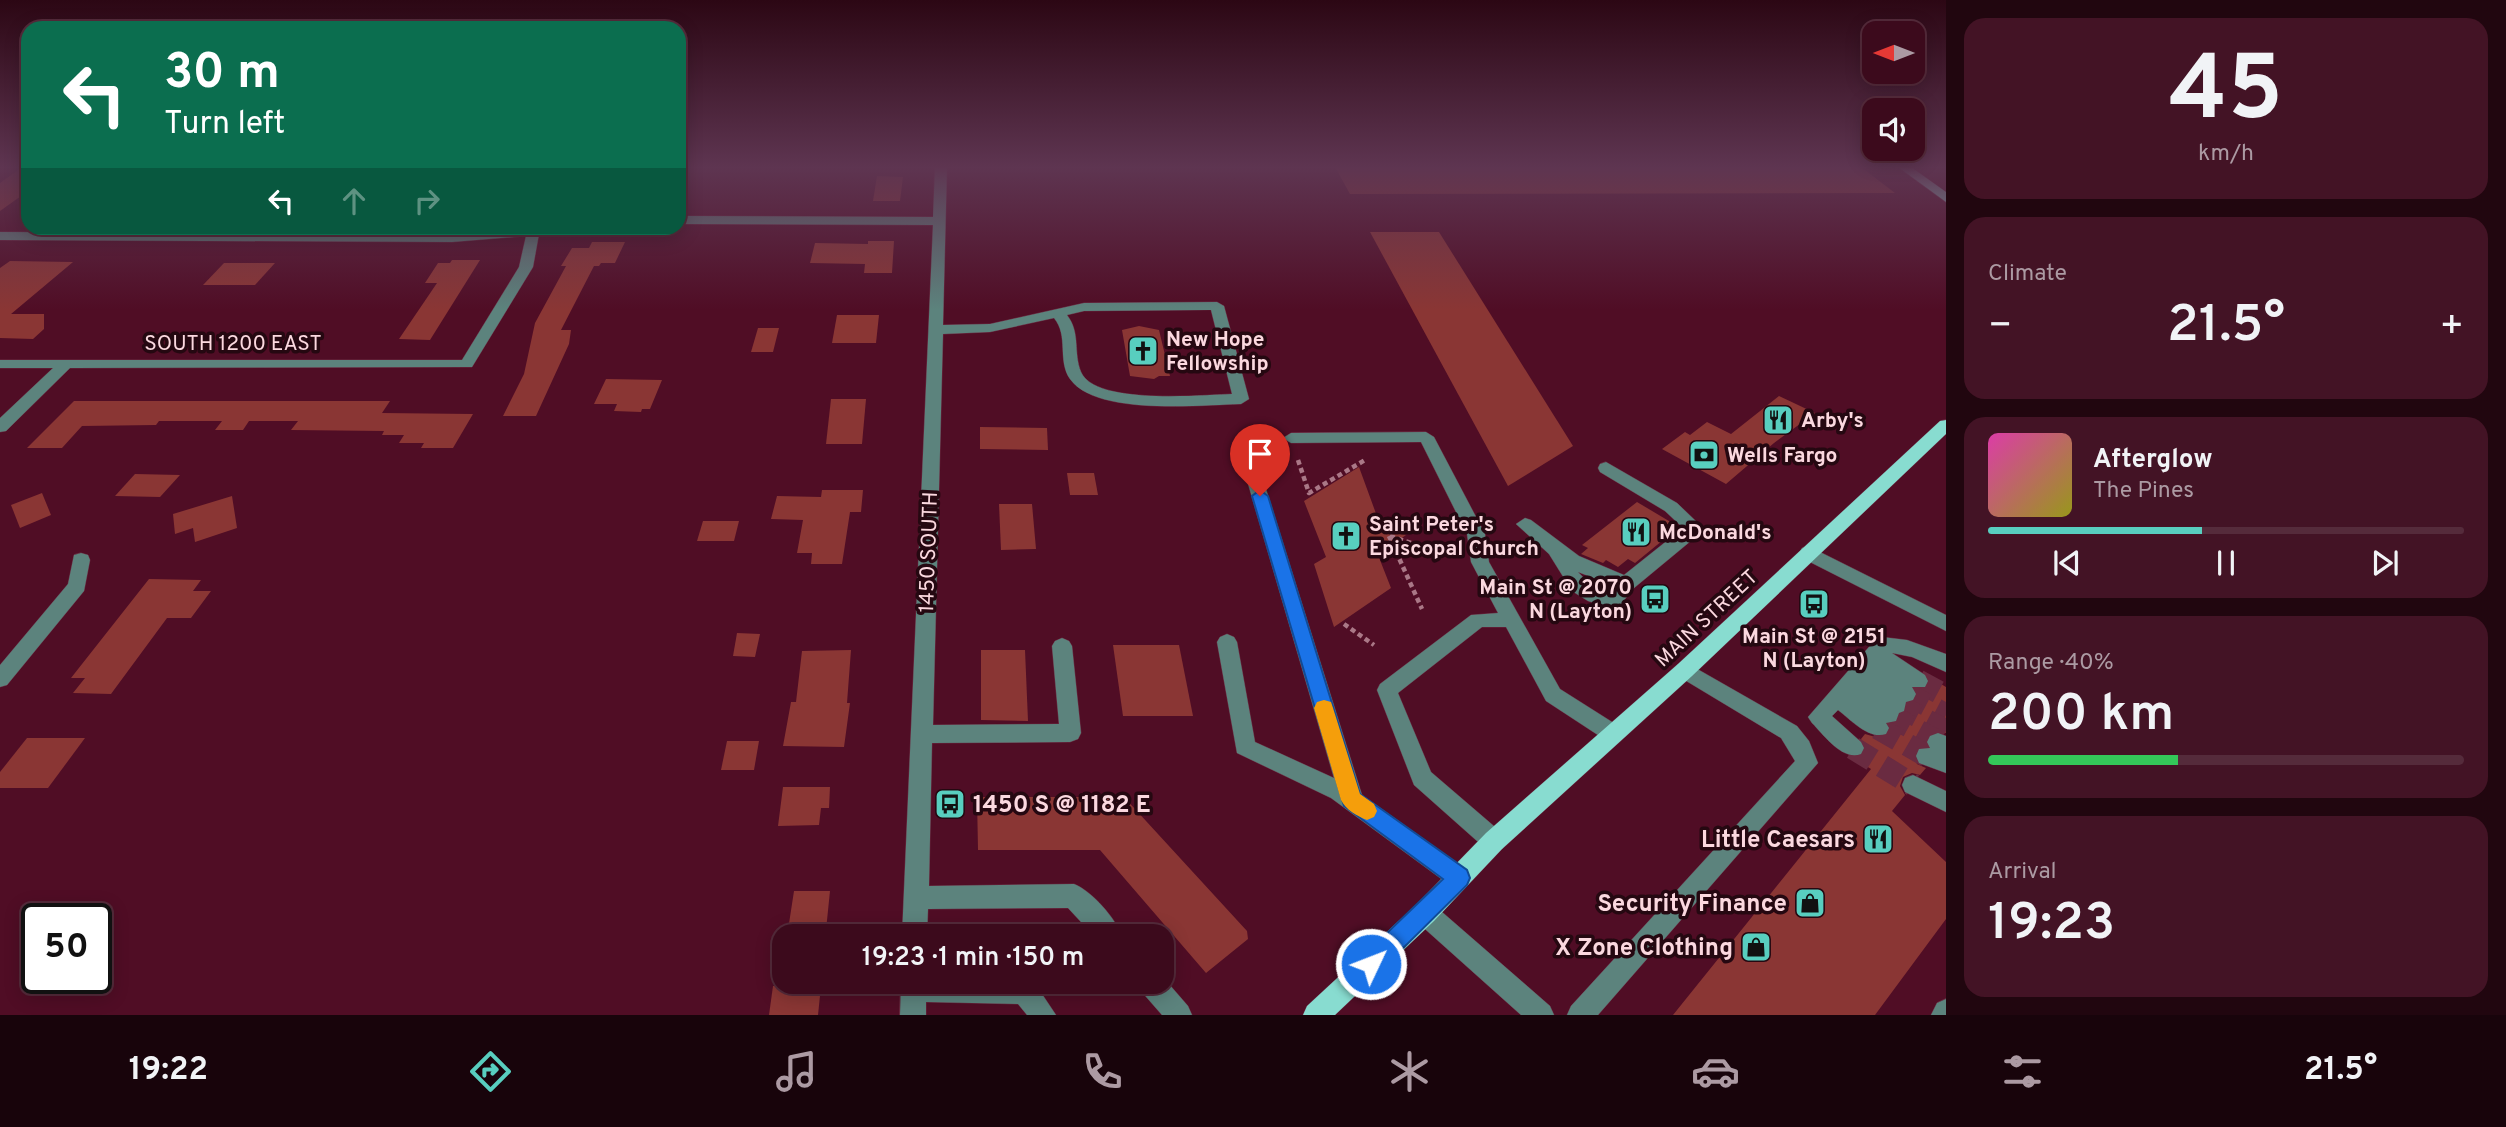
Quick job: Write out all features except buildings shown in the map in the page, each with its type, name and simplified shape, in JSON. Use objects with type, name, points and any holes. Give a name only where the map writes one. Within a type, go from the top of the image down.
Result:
[{"type":"main road","name":"MAIN STREET","points":[[1317,1015],[1425,913],[1494,841],[1685,670],[1946,425]]},
{"type":"street","name":"1450 SOUTH","points":[[916,924],[940,214]]},
{"type":"street","points":[[686,219],[940,221]]},
{"type":"street","points":[[15,236],[21,231]]},
{"type":"street","points":[[0,236],[69,235]]},
{"type":"street","points":[[341,235],[452,238],[492,235]]},
{"type":"street","name":"SOUTH 1200 EAST","points":[[0,364],[467,364],[526,267],[532,235]]},
{"type":"street","points":[[936,330],[990,328],[1057,312],[1084,307],[1217,306],[1241,399],[1117,399],[1096,394],[1079,382],[1073,370],[1068,326],[1057,312]]},
{"type":"street","points":[[0,427],[66,364]]},
{"type":"street","points":[[1291,438],[1426,437],[1476,534],[1480,562],[1553,695],[1612,733]]},
{"type":"street","points":[[1525,524],[1558,552],[1568,575],[1596,597],[1614,599],[1627,583],[1682,541],[1692,531],[1692,526],[1671,507],[1606,468]]},
{"type":"street","points":[[1252,470],[1352,800]]},
{"type":"street","points":[[1808,553],[1946,624]]},
{"type":"street","points":[[0,679],[77,586],[81,560]]},
{"type":"street","points":[[1494,841],[1422,778],[1387,690],[1478,620],[1512,620]]},
{"type":"street","points":[[1227,642],[1245,747],[1339,791],[1459,878]]},
{"type":"street","points":[[1853,748],[1819,717],[1882,645],[1900,645],[1945,660]]},
{"type":"street","points":[[922,734],[1070,733],[1062,646]]},
{"type":"street","points":[[1580,1015],[1807,763],[1801,747],[1789,732],[1685,670]]},
{"type":"street","points":[[1857,675],[1898,705]]},
{"type":"street","points":[[1857,675],[1898,705]]},
{"type":"street","points":[[1857,675],[1898,705]]},
{"type":"street","points":[[1913,785],[1946,802]]},
{"type":"street","points":[[917,898],[1074,896],[1099,924]]},
{"type":"street","points":[[1425,913],[1541,1015]]},
{"type":"street","points":[[913,995],[1025,991],[1043,1015]]},
{"type":"street","points":[[1161,994],[1179,1015]]},
{"type":"path","points":[[1298,460],[1308,494],[1365,460]]},
{"type":"path","points":[[1422,609],[1389,536],[1444,555]]},
{"type":"path","points":[[1345,624],[1374,645]]},
{"type":"tunnel","points":[[1918,681],[1946,696]]},
{"type":"tunnel","points":[[1906,694],[1946,715]]},
{"type":"tunnel","points":[[1897,705],[1946,731]]},
{"type":"tunnel","points":[[1889,715],[1938,742]]},
{"type":"tunnel","points":[[1878,728],[1927,756]]},
{"type":"tunnel","points":[[1853,748],[1913,785]]},
{"type":"slow traffic","points":[[1324,708],[1352,800],[1367,811]]},
{"type":"place","name":"New Hope Fellowship","points":[[1143,351]]},
{"type":"place","name":"Arby's","points":[[1778,420]]},
{"type":"place","name":"Wells Fargo","points":[[1704,455]]},
{"type":"place","name":"McDonald's","points":[[1636,532]]},
{"type":"place","name":"Saint Peter's Episcopal Church","points":[[1346,536]]},
{"type":"place","name":"Main St @ 2070 N (Layton)","points":[[1655,599]]},
{"type":"place","name":"Main St @ 2151 N (Layton)","points":[[1814,604]]},
{"type":"place","name":"1450 S @ 1182 E","points":[[950,804]]},
{"type":"place","name":"Little Caesars","points":[[1878,839]]},
{"type":"place","name":"Security Finance","points":[[1810,903]]},
{"type":"place","name":"X Zone Clothing","points":[[1756,947]]},
{"type":"route","points":[[1260,496],[1352,800],[1459,878],[1371,964]]}]
